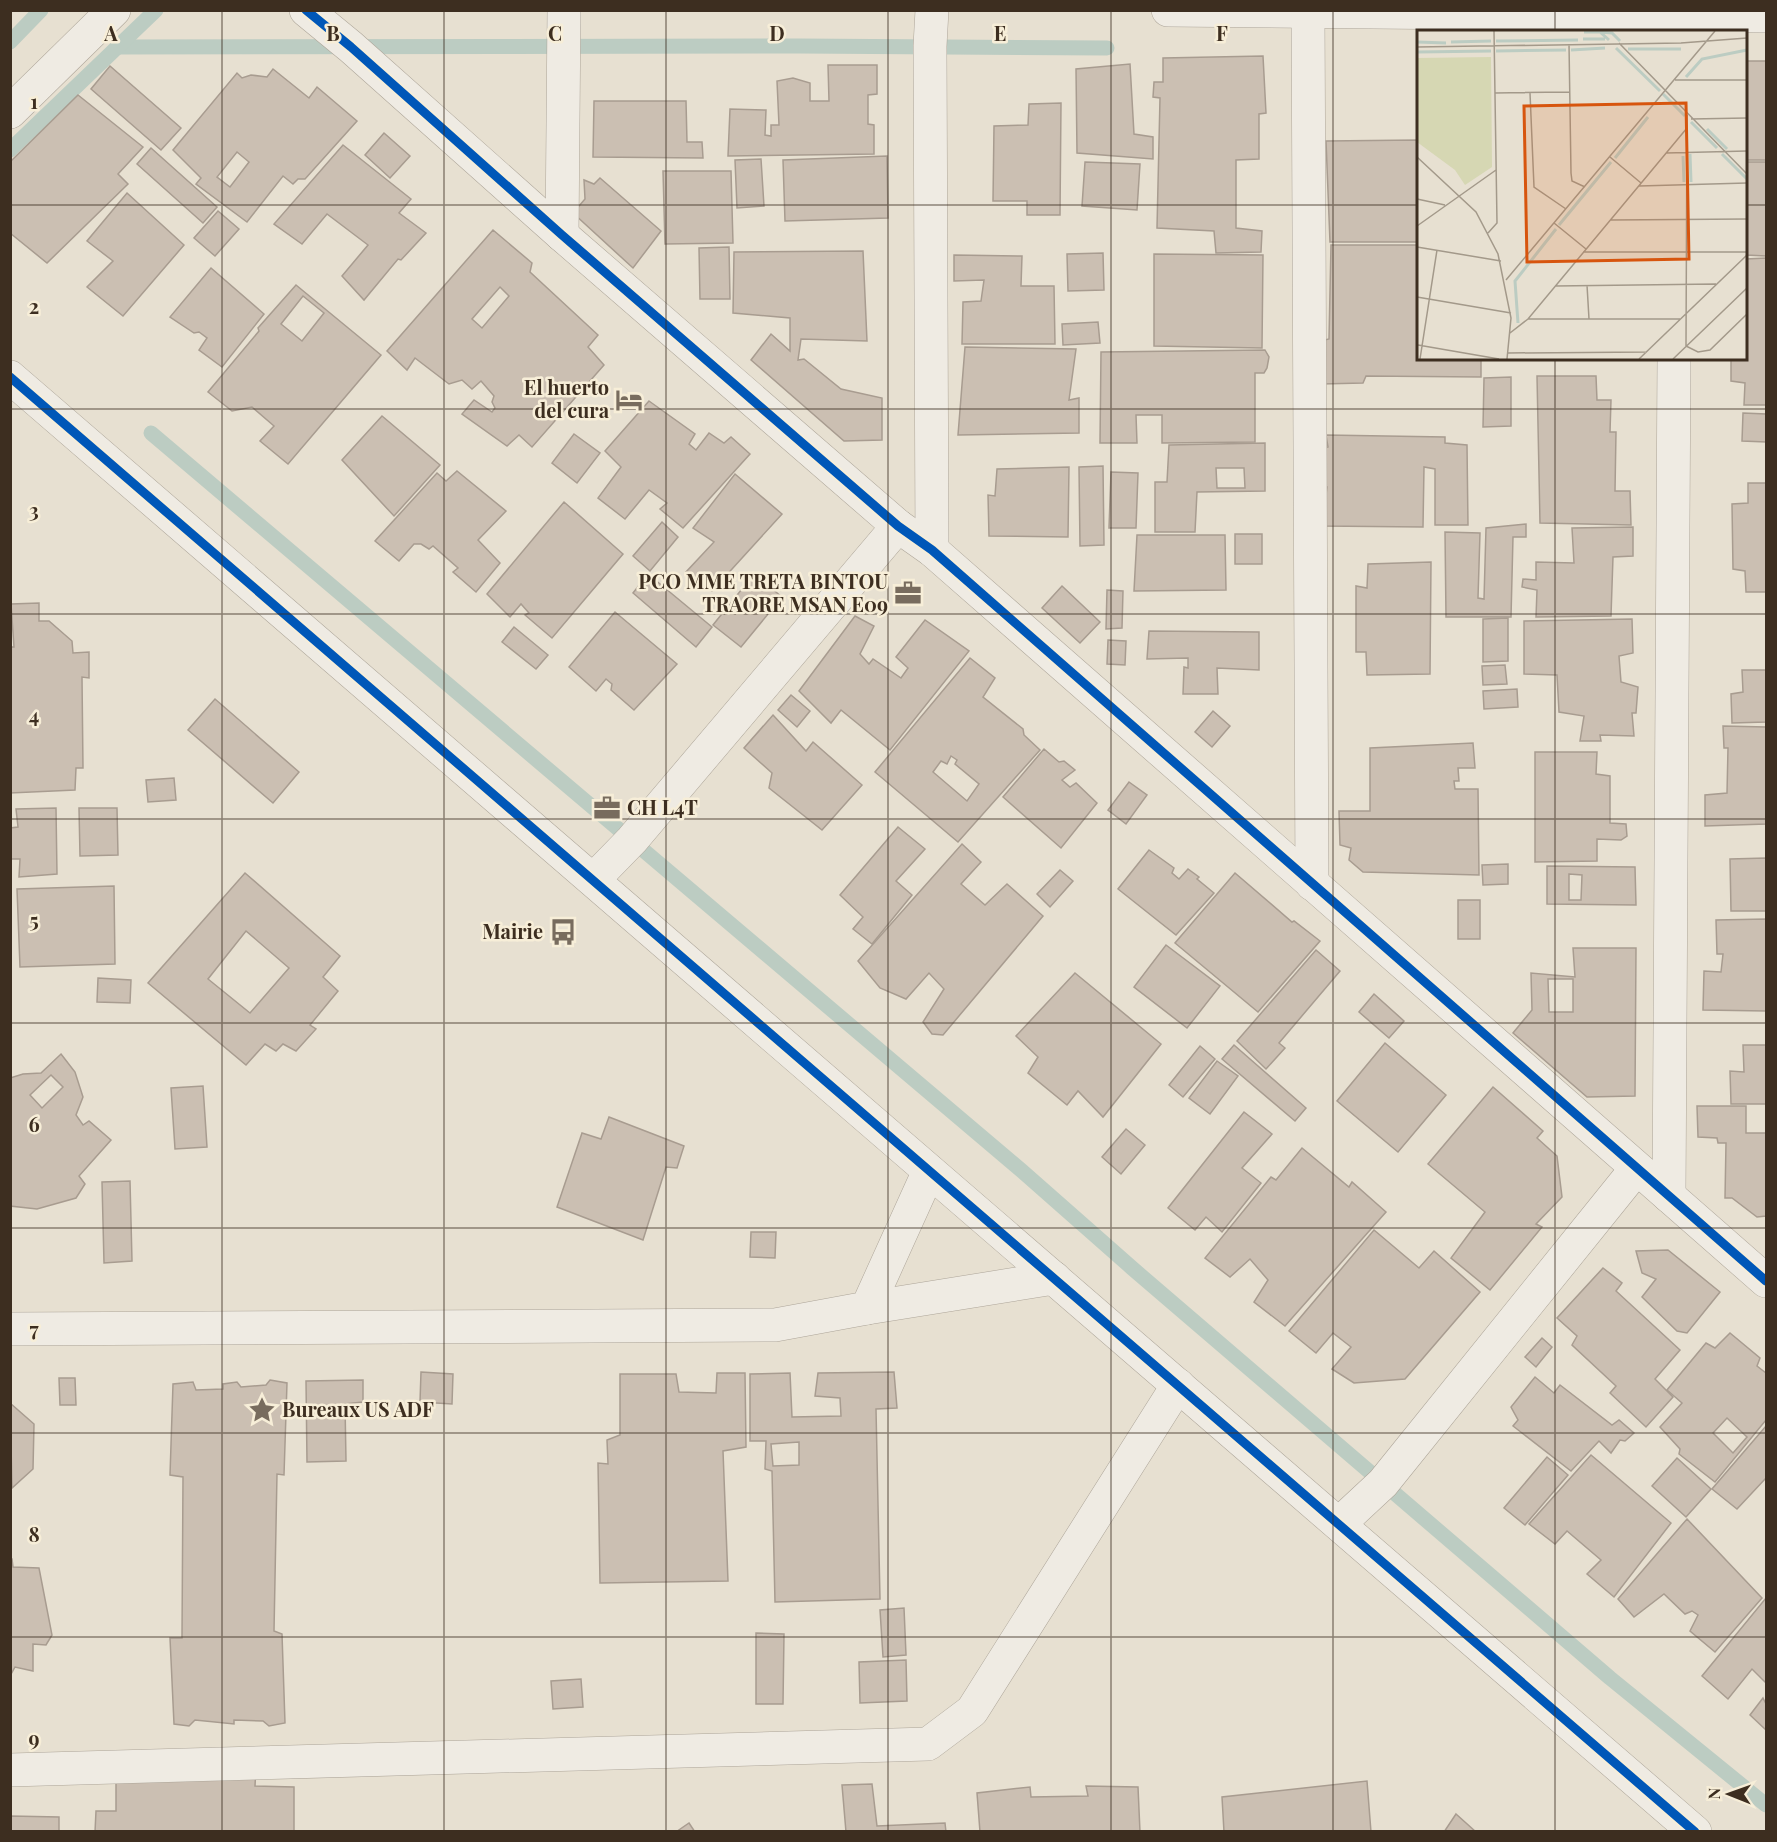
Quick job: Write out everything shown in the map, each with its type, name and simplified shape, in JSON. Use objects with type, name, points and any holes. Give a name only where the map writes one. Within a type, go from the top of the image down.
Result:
[{"type":"street","points":[[10,112],[114,10]]},
{"type":"street","points":[[306,10],[351,47],[562,236],[898,526],[932,550],[1636,1169],[1767,1281]]},
{"type":"street","points":[[562,236],[564,10]]},
{"type":"street","points":[[932,10],[930,46],[932,550]]},
{"type":"street","points":[[1168,10],[1677,19],[1767,16]]},
{"type":"street","points":[[1308,11],[1312,884]]},
{"type":"street","points":[[1669,1196],[1674,360]]},
{"type":"street","points":[[10,377],[1340,1523],[1695,1832]]},
{"type":"street","points":[[594,879],[632,840],[898,526]]},
{"type":"street","points":[[1340,1523],[1383,1483],[1636,1169]]},
{"type":"street","points":[[867,1308],[929,1171]]},
{"type":"street","points":[[10,1329],[775,1325],[1054,1278]]},
{"type":"street","points":[[10,1770],[928,1744],[972,1711],[1178,1385]]},
{"type":"building","points":[[1263,56],[1266,113],[1259,114],[1259,159],[1236,160],[1236,228],[1262,231],[1261,252],[1216,253],[1214,231],[1157,228],[1160,98],[1153,97],[1154,82],[1163,82],[1163,58]]},
{"type":"building","points":[[1747,61],[1766,61],[1766,160],[1747,160]]},
{"type":"building","points":[[1130,64],[1134,134],[1153,137],[1153,159],[1077,153],[1076,69]]},
{"type":"building","points":[[828,65],[877,65],[877,94],[868,95],[868,124],[874,125],[874,154],[728,156],[730,109],[766,110],[765,135],[771,136],[771,125],[779,125],[777,81],[793,78],[810,83],[810,101],[829,101]]},
{"type":"building","points":[[110,66],[181,128],[161,150],[91,89]]},
{"type":"building","points":[[273,69],[309,98],[317,87],[357,121],[305,179],[298,179],[293,184],[283,176],[247,222],[196,184],[201,178],[173,150],[237,73],[242,78],[251,75],[267,77]],"holes":[[[237,152],[249,162],[230,187],[217,177]]]},
{"type":"building","points":[[78,95],[143,147],[118,174],[128,184],[47,263],[10,233],[10,162]]},
{"type":"building","points":[[594,101],[686,101],[687,142],[702,142],[703,158],[593,157]]},
{"type":"building","points":[[1061,103],[1060,215],[1027,215],[1027,201],[993,201],[994,126],[1028,125],[1029,104]]},
{"type":"building","points":[[384,133],[410,156],[390,178],[365,155]]},
{"type":"building","points":[[1417,140],[1417,242],[1330,242],[1326,141]]},
{"type":"building","points":[[343,145],[411,199],[399,213],[426,233],[401,260],[398,259],[364,300],[342,276],[368,245],[327,214],[302,244],[274,224]]},
{"type":"building","points":[[151,148],[217,207],[203,223],[137,164]]},
{"type":"building","points":[[887,156],[888,218],[785,221],[783,160]]},
{"type":"building","points":[[761,159],[764,206],[737,208],[735,160]]},
{"type":"building","points":[[1085,162],[1140,164],[1137,210],[1082,206]]},
{"type":"building","points":[[1747,162],[1766,162],[1766,256],[1747,255]]},
{"type":"building","points":[[663,171],[731,171],[733,243],[665,244]]},
{"type":"building","points":[[600,178],[661,231],[633,268],[573,213],[585,199],[584,180],[594,184]]},
{"type":"building","points":[[127,193],[184,245],[123,316],[87,287],[113,261],[87,241]]},
{"type":"building","points":[[218,211],[239,229],[215,256],[194,238]]},
{"type":"building","points":[[493,230],[532,263],[530,272],[598,335],[588,347],[604,365],[532,447],[519,435],[507,446],[462,414],[474,400],[492,412],[495,408],[492,402],[494,396],[481,381],[472,389],[462,380],[449,384],[415,358],[407,370],[387,351]],"holes":[[[500,287],[509,296],[482,328],[472,319]]]},
{"type":"building","points":[[1331,245],[1417,245],[1417,360],[1481,360],[1481,377],[1366,376],[1363,383],[1321,384],[1320,341],[1329,339]]},
{"type":"building","points":[[729,247],[730,299],[700,299],[699,248]]},
{"type":"building","points":[[863,251],[867,341],[801,339],[798,360],[804,359],[841,389],[882,398],[882,440],[844,441],[751,360],[771,334],[790,351],[790,318],[733,313],[734,252]]},
{"type":"building","points":[[1103,253],[1104,290],[1068,291],[1067,254]]},
{"type":"building","points":[[1154,254],[1263,255],[1262,348],[1154,346]]},
{"type":"building","points":[[954,255],[1022,256],[1021,286],[1054,286],[1055,344],[962,344],[963,302],[981,301],[984,280],[954,281]]},
{"type":"building","points":[[1766,258],[1766,405],[1744,405],[1745,383],[1731,381],[1731,360],[1747,360],[1747,259]]},
{"type":"building","points":[[211,268],[264,314],[222,367],[199,350],[207,338],[199,332],[194,333],[170,317]]},
{"type":"building","points":[[296,285],[381,355],[288,464],[260,441],[274,426],[252,407],[232,411],[208,392],[259,331],[258,328]],"holes":[[[303,296],[324,313],[302,341],[281,324]]]},
{"type":"building","points":[[1098,322],[1100,343],[1063,345],[1062,324]]},
{"type":"building","points":[[965,347],[1076,349],[1069,400],[1079,398],[1079,433],[958,435]]},
{"type":"building","points":[[1265,350],[1269,357],[1267,368],[1264,373],[1255,373],[1255,442],[1162,443],[1162,415],[1136,415],[1137,443],[1100,443],[1101,352]]},
{"type":"building","points":[[1537,376],[1596,376],[1597,400],[1611,400],[1610,432],[1616,432],[1615,491],[1630,491],[1631,525],[1540,523]]},
{"type":"building","points":[[1511,377],[1511,426],[1483,427],[1484,378]]},
{"type":"building","points":[[649,401],[695,434],[689,444],[696,450],[709,433],[724,443],[731,437],[750,454],[683,528],[660,509],[667,503],[649,490],[625,519],[598,498],[621,467],[605,451]]},
{"type":"building","points":[[1743,413],[1766,414],[1766,442],[1742,441]]},
{"type":"building","points":[[382,416],[440,465],[394,516],[342,460]]},
{"type":"building","points":[[574,434],[600,453],[577,483],[552,463]]},
{"type":"building","points":[[1326,435],[1445,437],[1445,443],[1467,445],[1468,525],[1435,525],[1435,469],[1424,467],[1423,527],[1322,526],[1327,487],[1319,487],[1321,449],[1328,447]]},
{"type":"building","points":[[1265,443],[1265,491],[1197,492],[1195,532],[1155,532],[1155,482],[1167,482],[1169,445]],"holes":[[[1216,468],[1244,468],[1245,488],[1217,488]]]},
{"type":"building","points":[[1103,466],[1104,545],[1080,546],[1079,467]]},
{"type":"building","points":[[1069,467],[1068,537],[989,536],[988,495],[995,496],[997,469]]},
{"type":"building","points":[[457,471],[506,511],[478,540],[500,563],[476,592],[453,572],[458,568],[433,546],[429,549],[421,544],[414,544],[399,561],[375,541],[437,473],[446,481]]},
{"type":"building","points":[[1111,472],[1138,473],[1136,528],[1109,528]]},
{"type":"building","points":[[735,474],[782,514],[712,591],[686,572],[714,542],[693,528]]},
{"type":"building","points":[[1748,483],[1766,483],[1766,592],[1746,592],[1745,571],[1733,569],[1732,504],[1748,503]]},
{"type":"building","points":[[564,502],[623,554],[552,638],[525,615],[529,613],[521,604],[510,617],[487,594]]},
{"type":"building","points":[[662,522],[678,537],[650,571],[633,556]]},
{"type":"building","points":[[1526,524],[1526,537],[1513,537],[1511,617],[1446,617],[1445,532],[1480,533],[1478,598],[1484,599],[1486,528]]},
{"type":"building","points":[[1633,527],[1633,556],[1613,557],[1611,616],[1536,617],[1537,590],[1522,587],[1523,579],[1536,580],[1536,562],[1574,563],[1572,528]]},
{"type":"building","points":[[1235,534],[1262,534],[1262,564],[1235,564]]},
{"type":"building","points":[[1137,535],[1225,535],[1226,590],[1134,591]]},
{"type":"building","points":[[1431,562],[1430,674],[1367,675],[1366,652],[1356,652],[1356,586],[1367,588],[1368,564]]},
{"type":"building","points":[[648,574],[712,627],[696,647],[633,593]]},
{"type":"building","points":[[754,574],[782,597],[741,647],[713,625]]},
{"type":"building","points":[[1062,586],[1100,622],[1080,643],[1042,608]]},
{"type":"building","points":[[1107,590],[1123,591],[1122,628],[1106,629]]},
{"type":"building","points":[[39,603],[39,621],[49,621],[72,641],[73,653],[89,652],[89,678],[82,677],[83,768],[76,768],[75,790],[10,793],[10,647],[14,647],[11,604]]},
{"type":"building","points":[[615,612],[677,664],[634,710],[611,690],[612,684],[606,679],[596,691],[569,667]]},
{"type":"building","points":[[855,616],[874,626],[860,654],[869,664],[873,659],[901,678],[908,668],[896,657],[925,620],[969,651],[890,750],[841,710],[831,723],[799,691]]},
{"type":"building","points":[[1508,618],[1508,661],[1483,662],[1483,619]]},
{"type":"building","points":[[1632,619],[1633,653],[1619,656],[1621,682],[1638,687],[1636,713],[1632,713],[1634,736],[1600,735],[1601,741],[1580,741],[1584,716],[1559,712],[1557,675],[1524,674],[1524,621]]},
{"type":"building","points":[[514,627],[548,655],[536,669],[502,642]]},
{"type":"building","points":[[1149,631],[1259,632],[1259,670],[1217,668],[1218,694],[1183,694],[1184,667],[1188,668],[1188,658],[1147,659]]},
{"type":"building","points":[[1108,640],[1126,641],[1125,665],[1107,664]]},
{"type":"building","points":[[970,658],[995,678],[983,697],[1023,729],[1024,735],[1040,750],[958,842],[875,772]],"holes":[[[951,756],[957,760],[955,764],[979,784],[967,801],[933,772],[941,761],[947,764]]]},
{"type":"building","points":[[1505,665],[1507,684],[1483,685],[1482,666]]},
{"type":"building","points":[[1742,670],[1766,670],[1766,722],[1732,723],[1731,694],[1743,692]]},
{"type":"building","points":[[1517,689],[1518,707],[1484,709],[1483,691]]},
{"type":"building","points":[[791,695],[810,711],[797,727],[778,710]]},
{"type":"building","points":[[215,699],[299,772],[273,803],[188,730]]},
{"type":"building","points":[[1213,711],[1230,726],[1212,747],[1195,732]]},
{"type":"building","points":[[773,715],[806,751],[813,742],[862,785],[822,830],[769,788],[772,773],[744,748]]},
{"type":"building","points":[[1723,726],[1766,727],[1766,824],[1705,826],[1705,795],[1727,793],[1728,748],[1724,748]]},
{"type":"building","points":[[1473,743],[1475,768],[1458,768],[1459,781],[1454,781],[1455,789],[1478,789],[1479,875],[1363,872],[1349,860],[1351,848],[1340,845],[1339,811],[1370,811],[1370,748]]},
{"type":"building","points":[[1044,749],[1059,762],[1064,761],[1075,770],[1062,780],[1070,787],[1076,783],[1097,803],[1061,848],[1003,797]]},
{"type":"building","points":[[1535,752],[1597,752],[1596,774],[1610,776],[1610,823],[1626,824],[1627,836],[1621,840],[1597,839],[1597,861],[1535,862]]},
{"type":"building","points":[[174,778],[176,800],[148,802],[146,780]]},
{"type":"building","points":[[1129,782],[1147,795],[1126,824],[1108,810]]},
{"type":"building","points":[[56,808],[57,874],[19,877],[20,859],[10,859],[10,828],[18,827],[16,809]]},
{"type":"building","points":[[79,808],[117,808],[118,855],[80,856]]},
{"type":"building","points":[[898,827],[925,849],[896,881],[912,895],[872,944],[853,929],[863,917],[840,895]]},
{"type":"building","points":[[962,844],[981,862],[961,884],[985,905],[1007,884],[1043,916],[943,1035],[932,1034],[923,1022],[944,989],[929,973],[906,999],[880,988],[858,961]]},
{"type":"building","points":[[1149,850],[1174,868],[1172,873],[1179,879],[1188,869],[1214,893],[1176,935],[1118,889]]},
{"type":"building","points":[[1766,858],[1766,911],[1731,911],[1730,859]]},
{"type":"building","points":[[1508,864],[1508,884],[1483,885],[1482,865]]},
{"type":"building","points":[[1547,866],[1635,867],[1636,905],[1547,904]],"holes":[[[1569,874],[1582,875],[1581,900],[1569,900]]]},
{"type":"building","points":[[1060,870],[1073,881],[1050,907],[1037,894]]},
{"type":"building","points":[[245,873],[340,956],[323,977],[338,991],[310,1025],[316,1029],[296,1051],[283,1044],[276,1051],[265,1044],[246,1065],[148,983]],"holes":[[[246,931],[289,968],[250,1013],[208,979]]]},
{"type":"building","points":[[1235,873],[1292,922],[1294,921],[1320,941],[1258,1012],[1175,943]]},
{"type":"building","points":[[114,886],[115,964],[20,967],[17,889]]},
{"type":"building","points":[[1458,900],[1480,900],[1480,939],[1458,939]]},
{"type":"building","points":[[1766,919],[1766,1011],[1703,1010],[1704,971],[1721,972],[1723,954],[1717,954],[1716,920]]},
{"type":"building","points":[[1166,945],[1220,986],[1187,1028],[1134,987]]},
{"type":"building","points":[[1573,948],[1636,948],[1635,1096],[1587,1097],[1513,1033],[1532,1010],[1531,973],[1575,977]],"holes":[[[1548,979],[1573,979],[1573,1012],[1549,1012]]]},
{"type":"building","points":[[1316,950],[1340,971],[1279,1043],[1285,1048],[1266,1069],[1237,1041]]},
{"type":"building","points":[[1075,973],[1161,1044],[1103,1117],[1078,1091],[1067,1105],[1028,1073],[1038,1057],[1016,1036]]},
{"type":"building","points":[[98,978],[131,980],[130,1003],[97,1002]]},
{"type":"building","points":[[1374,994],[1404,1021],[1389,1038],[1359,1012]]},
{"type":"building","points":[[1385,1043],[1446,1095],[1398,1152],[1337,1101]]},
{"type":"building","points":[[1234,1045],[1306,1108],[1295,1121],[1222,1059]]},
{"type":"building","points":[[1743,1045],[1766,1045],[1766,1104],[1731,1104],[1730,1071],[1744,1072]]},
{"type":"building","points":[[1200,1046],[1215,1059],[1183,1097],[1169,1085]]},
{"type":"building","points":[[61,1054],[75,1072],[83,1097],[76,1115],[83,1125],[89,1121],[111,1140],[79,1176],[85,1184],[76,1198],[37,1209],[10,1206],[10,1078],[23,1074],[41,1073]],"holes":[[[51,1075],[63,1087],[42,1108],[30,1095]]]},
{"type":"building","points":[[1217,1061],[1238,1076],[1210,1114],[1189,1098]]},
{"type":"building","points":[[203,1086],[207,1147],[175,1149],[171,1088]]},
{"type":"building","points":[[1493,1087],[1543,1131],[1537,1138],[1557,1156],[1562,1197],[1536,1224],[1542,1227],[1490,1290],[1451,1258],[1485,1212],[1428,1164]]},
{"type":"building","points":[[1697,1106],[1746,1106],[1746,1133],[1766,1133],[1766,1216],[1757,1217],[1732,1198],[1725,1198],[1726,1143],[1718,1143],[1717,1138],[1698,1137]]},
{"type":"building","points":[[1244,1112],[1272,1134],[1242,1168],[1261,1183],[1222,1232],[1206,1217],[1195,1230],[1168,1208]]},
{"type":"building","points":[[609,1117],[684,1146],[677,1168],[666,1167],[643,1240],[557,1207],[582,1133],[601,1139]]},
{"type":"building","points":[[1126,1129],[1145,1145],[1121,1174],[1102,1157]]},
{"type":"building","points":[[1302,1148],[1349,1187],[1352,1182],[1386,1212],[1285,1326],[1254,1302],[1268,1280],[1250,1259],[1230,1277],[1205,1258],[1271,1177],[1276,1180]]},
{"type":"building","points":[[130,1181],[132,1261],[104,1263],[102,1182]]},
{"type":"building","points":[[1374,1230],[1419,1268],[1434,1251],[1480,1292],[1405,1379],[1354,1383],[1332,1369],[1351,1347],[1333,1333],[1316,1353],[1289,1331]]},
{"type":"building","points":[[751,1232],[776,1232],[775,1258],[750,1257]]},
{"type":"building","points":[[1668,1250],[1720,1292],[1687,1333],[1677,1331],[1642,1297],[1656,1279],[1642,1273],[1636,1251]]},
{"type":"building","points":[[1603,1268],[1622,1283],[1616,1291],[1680,1350],[1655,1379],[1673,1397],[1646,1427],[1610,1393],[1616,1386],[1572,1345],[1577,1336],[1557,1318]]},
{"type":"building","points":[[1730,1333],[1760,1358],[1757,1366],[1766,1373],[1766,1420],[1715,1482],[1679,1454],[1680,1449],[1660,1427],[1682,1403],[1667,1390],[1706,1343],[1715,1348]],"holes":[[[1727,1418],[1747,1437],[1733,1453],[1713,1433]]]},
{"type":"building","points":[[1542,1338],[1552,1347],[1536,1367],[1525,1357]]},
{"type":"building","points":[[421,1372],[453,1374],[452,1404],[420,1402]]},
{"type":"building","points":[[894,1372],[897,1408],[876,1409],[880,1599],[775,1602],[772,1471],[765,1469],[766,1441],[750,1441],[750,1374],[790,1373],[792,1417],[841,1416],[840,1398],[815,1396],[818,1373]],"holes":[[[799,1442],[799,1465],[773,1466],[771,1444]]]},
{"type":"building","points":[[717,1373],[745,1373],[746,1447],[723,1451],[728,1581],[600,1583],[598,1463],[608,1464],[607,1440],[620,1435],[620,1374],[676,1374],[679,1392],[716,1393]]},
{"type":"building","points":[[1535,1377],[1554,1393],[1560,1385],[1612,1425],[1619,1420],[1634,1433],[1625,1441],[1620,1440],[1611,1453],[1599,1441],[1571,1471],[1513,1426],[1518,1420],[1511,1407]]},
{"type":"building","points":[[59,1378],[75,1378],[76,1405],[60,1405]]},
{"type":"building","points":[[270,1380],[287,1383],[284,1475],[277,1474],[274,1631],[282,1634],[285,1723],[269,1726],[263,1721],[234,1720],[234,1724],[195,1720],[189,1726],[174,1724],[170,1638],[182,1638],[183,1477],[170,1475],[173,1384],[193,1382],[196,1390],[223,1389],[223,1384],[237,1382],[241,1387],[266,1385]]},
{"type":"building","points":[[363,1380],[363,1402],[345,1404],[346,1461],[307,1462],[306,1381]]},
{"type":"building","points":[[10,1403],[34,1424],[33,1469],[12,1488]]},
{"type":"building","points":[[1766,1426],[1766,1478],[1737,1509],[1712,1489]]},
{"type":"building","points":[[1591,1455],[1671,1523],[1614,1597],[1587,1574],[1601,1560],[1567,1531],[1555,1544],[1529,1524]]},
{"type":"building","points":[[1547,1457],[1568,1475],[1525,1525],[1504,1508]]},
{"type":"building","points":[[1677,1458],[1711,1489],[1686,1517],[1652,1486]]},
{"type":"building","points":[[1687,1519],[1762,1598],[1715,1652],[1690,1631],[1698,1615],[1692,1611],[1685,1614],[1664,1594],[1634,1617],[1618,1599]]},
{"type":"building","points":[[10,1559],[12,1559],[13,1567],[39,1568],[52,1635],[46,1645],[33,1644],[33,1671],[15,1667],[10,1676]]},
{"type":"building","points":[[1766,1598],[1766,1683],[1752,1669],[1728,1699],[1702,1676]]},
{"type":"building","points":[[904,1608],[906,1655],[883,1657],[880,1610]]},
{"type":"building","points":[[756,1633],[784,1634],[783,1704],[756,1704]]},
{"type":"building","points":[[906,1660],[907,1701],[860,1703],[859,1662]]},
{"type":"building","points":[[581,1679],[583,1707],[553,1709],[551,1681]]},
{"type":"building","points":[[1763,1698],[1766,1704],[1766,1730],[1750,1715]]},
{"type":"building","points":[[116,1764],[256,1766],[255,1786],[294,1787],[294,1832],[95,1832],[96,1811],[116,1811]]},
{"type":"building","points":[[1367,1781],[1371,1832],[1224,1832],[1222,1797]]},
{"type":"building","points":[[872,1784],[877,1826],[945,1823],[946,1832],[846,1832],[842,1785]]},
{"type":"building","points":[[1086,1786],[1138,1787],[1140,1832],[980,1832],[977,1793],[1030,1787],[1031,1797],[1088,1796]]},
{"type":"building","points":[[1456,1814],[1476,1832],[1444,1832]]},
{"type":"building","points":[[10,1816],[59,1817],[59,1832],[10,1832]]},
{"type":"building","points":[[689,1823],[695,1832],[676,1832]]},
{"type":"waterway","points":[[10,42],[41,10]]},
{"type":"waterway","points":[[10,150],[156,10]]},
{"type":"waterway","points":[[118,47],[1107,48]]},
{"type":"waterway","points":[[151,433],[1022,1171],[1610,1678],[1766,1805]]},
{"type":"cycle path","points":[[306,10],[898,526],[932,550],[1766,1281]]},
{"type":"cycle path","points":[[10,377],[1695,1832]]},
{"type":"place","name":"El huerto del cura","points":[[629,400]]},
{"type":"place","name":"PCO MME TRETA BINTOU TRAORE MSAN E09","points":[[908,593]]},
{"type":"place","name":"CH L4T","points":[[607,808]]},
{"type":"place","name":"Mairie","points":[[563,932]]},
{"type":"place","name":"Bureaux US ADF","points":[[262,1410]]}]
